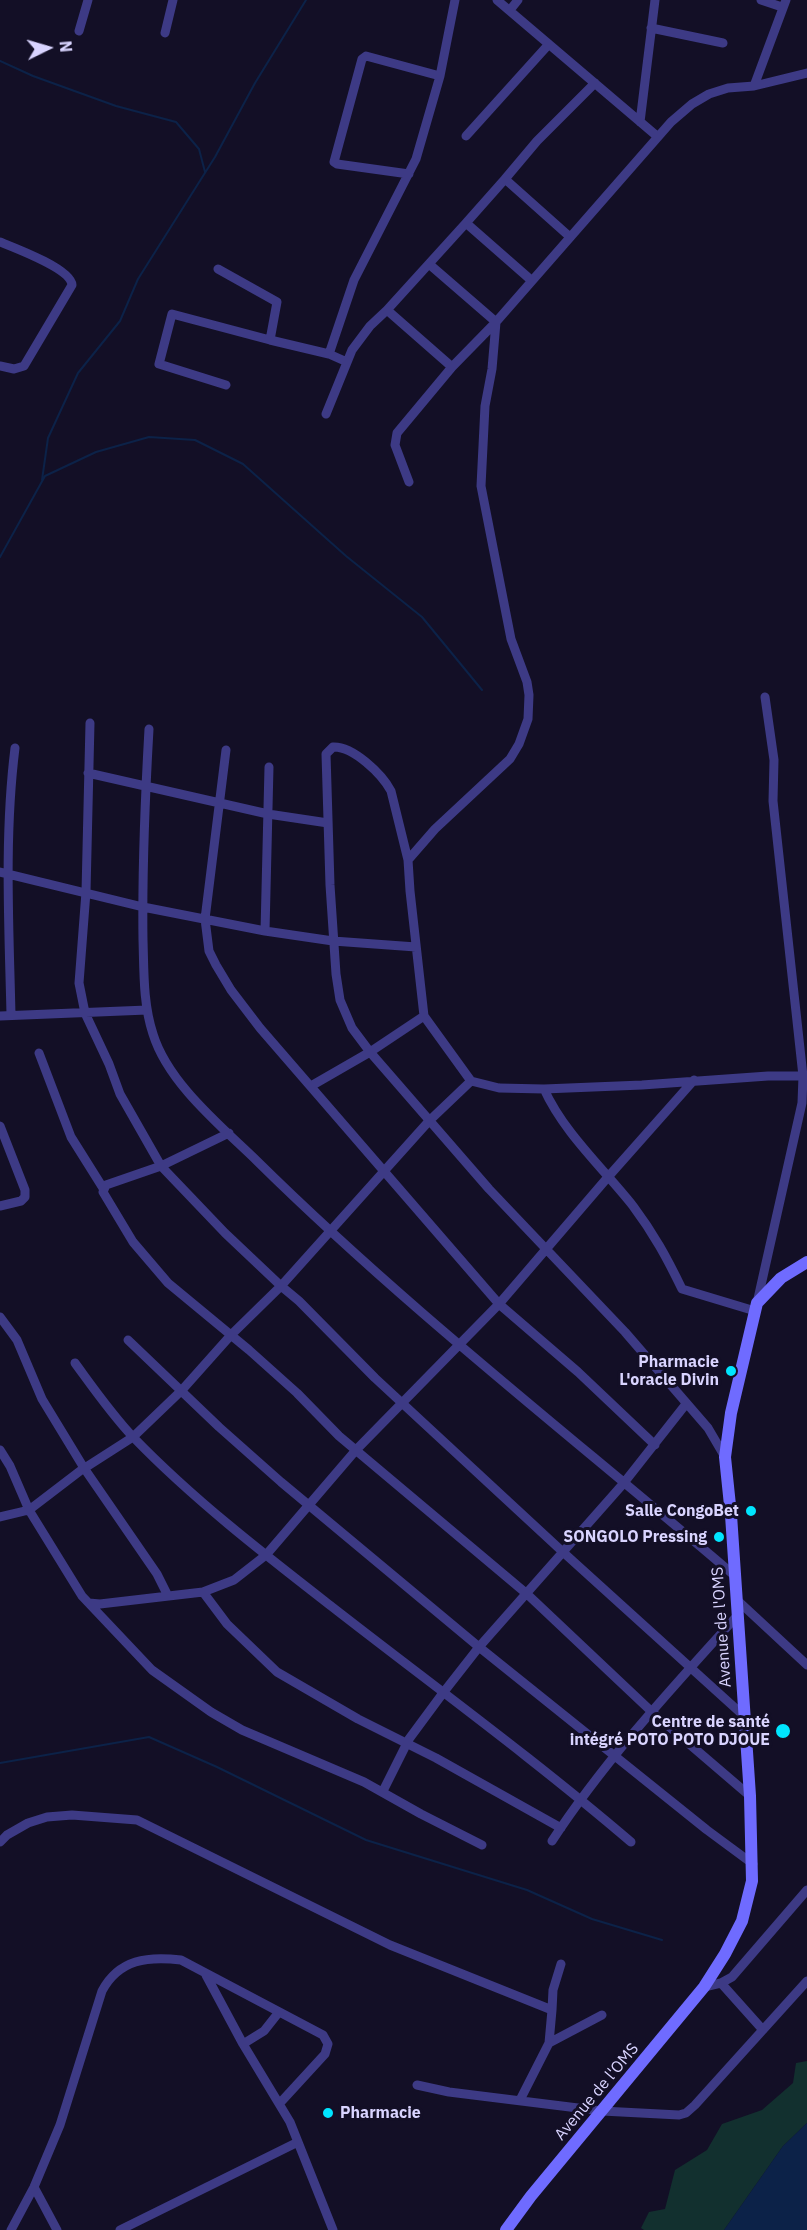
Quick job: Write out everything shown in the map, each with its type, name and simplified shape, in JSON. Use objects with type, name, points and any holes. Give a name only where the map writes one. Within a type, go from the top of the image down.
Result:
[{"type":"street","points":[[79,31],[88,0]]},
{"type":"street","points":[[165,33],[173,0]]},
{"type":"street","points":[[329,354],[354,280],[409,174],[422,138],[440,76],[455,0]]},
{"type":"street","points":[[497,0],[658,137]]},
{"type":"street","points":[[510,10],[518,0]]},
{"type":"street","points":[[640,122],[656,0]]},
{"type":"street","points":[[754,86],[784,3],[761,0]]},
{"type":"street","points":[[651,28],[723,43]]},
{"type":"street","points":[[466,136],[549,44]]},
{"type":"street","points":[[409,174],[334,162],[362,58],[366,56],[440,76]]},
{"type":"street","points":[[409,482],[395,446],[394,439],[397,433],[452,367],[496,322],[658,137],[692,104],[709,94],[728,88],[754,86],[807,73]]},
{"type":"street","points":[[326,414],[347,362],[360,339],[537,141],[595,83]]},
{"type":"street","points":[[505,179],[570,237]]},
{"type":"street","points":[[466,223],[531,280]]},
{"type":"street","points":[[0,242],[56,268],[69,276],[72,285],[24,366],[14,369],[0,366]]},
{"type":"street","points":[[429,264],[496,322]]},
{"type":"street","points":[[218,269],[276,300],[278,304],[270,340]]},
{"type":"street","points":[[387,310],[452,367]]},
{"type":"street","points":[[226,385],[159,364],[172,314],[329,354],[347,362]]},
{"type":"street","points":[[408,860],[435,829],[510,759],[519,744],[528,718],[530,695],[511,639],[481,486],[485,406],[492,369],[496,322]]},
{"type":"street","points":[[756,1307],[804,1105],[805,1076],[773,801],[774,760],[765,697]]},
{"type":"street","points":[[90,723],[86,892],[79,983],[85,1013],[109,1064],[120,1094],[161,1166],[225,1233],[299,1301],[375,1378],[744,1716]]},
{"type":"street","points":[[149,729],[142,907],[147,1010],[157,1045],[176,1077],[229,1133],[331,1232],[623,1484],[735,1576]]},
{"type":"street","points":[[725,1457],[708,1428],[625,1332],[545,1250],[429,1121],[352,1028],[340,1000],[333,940],[326,754],[333,747],[338,746],[374,768],[386,781],[391,791],[408,860],[424,1017],[471,1081],[499,1088],[544,1089],[805,1076]]},
{"type":"street","points":[[11,1015],[4,873],[9,795],[15,748]]},
{"type":"street","points":[[226,750],[205,919],[209,951],[226,982],[260,1028],[499,1304],[578,1372],[655,1445]]},
{"type":"street","points":[[265,931],[269,767]]},
{"type":"street","points":[[88,773],[268,814],[328,823]]},
{"type":"street","points":[[4,873],[142,907],[265,931],[416,947]]},
{"type":"street","points":[[0,1016],[147,1010]]},
{"type":"street","points":[[311,1086],[424,1017]]},
{"type":"street","points":[[39,1053],[71,1137],[133,1242],[168,1283],[297,1393],[339,1436],[527,1594],[652,1712],[750,1797]]},
{"type":"street","points":[[89,1603],[100,1604],[203,1592],[234,1580],[266,1555],[356,1450],[499,1304],[694,1080]]},
{"type":"street","points":[[0,1517],[29,1510],[84,1468],[133,1437],[182,1390],[231,1335],[281,1286],[429,1121],[471,1081]]},
{"type":"street","points":[[544,1089],[551,1104],[633,1206],[660,1244],[682,1289],[756,1307]]},
{"type":"street","points":[[0,1126],[25,1190],[25,1197],[21,1201],[0,1206]]},
{"type":"street","points":[[103,1188],[161,1166],[229,1133]]},
{"type":"street","points":[[756,1307],[782,1278],[807,1262]]},
{"type":"street","name":"Avenue de l'OMS","points":[[506,2230],[531,2196],[704,1987],[742,1921],[752,1881],[753,1864],[735,1576],[725,1457],[731,1413],[756,1307]]},
{"type":"street","points":[[0,1317],[17,1340],[42,1399],[84,1468],[157,1574],[168,1596]]},
{"type":"street","points":[[128,1340],[219,1427],[310,1505],[480,1647],[753,1864]]},
{"type":"street","points":[[75,1363],[133,1437],[169,1472],[266,1555],[580,1799],[631,1842]]},
{"type":"street","points":[[383,1791],[407,1743],[442,1693],[623,1484],[686,1404]]},
{"type":"street","points":[[0,1450],[10,1466],[29,1510],[82,1596],[152,1670],[211,1712],[242,1730],[383,1791],[421,1814],[482,1845]]},
{"type":"street","points":[[203,1592],[226,1624],[277,1672],[358,1719],[407,1743],[561,1828]]},
{"type":"street","points":[[736,1599],[807,1665]]},
{"type":"street","points":[[552,1841],[580,1799],[615,1755],[737,1616]]},
{"type":"street","points":[[0,1842],[28,1822],[47,1817],[72,1815],[137,1820],[390,1945],[552,2010]]},
{"type":"street","points":[[704,1987],[721,1983],[739,1970],[807,1890]]},
{"type":"street","points":[[11,2230],[34,2187],[68,2104],[102,1991],[108,1980],[131,1964],[155,1957],[181,1960],[323,2035],[327,2044],[325,2054],[280,2103]]},
{"type":"street","points":[[520,2100],[549,2043],[553,1990],[561,1965]]},
{"type":"street","points":[[206,1975],[243,2044],[280,2103],[333,2230]]},
{"type":"street","points":[[417,2085],[449,2092],[602,2111],[673,2115],[686,2113],[807,1981]]},
{"type":"street","points":[[721,1983],[763,2030]]},
{"type":"street","points":[[243,2044],[264,2031],[279,2012]]},
{"type":"street","points":[[549,2043],[602,2015]]},
{"type":"street","points":[[120,2230],[298,2142]]},
{"type":"street","points":[[34,2187],[57,2230]]},
{"type":"green space","points":[[807,2061],[807,2123],[783,2146],[724,2230],[644,2230],[641,2228],[649,2212],[665,2209],[675,2170],[707,2150],[722,2124],[762,2110],[793,2083],[796,2063]]},
{"type":"water","points":[[807,2123],[807,2230],[724,2230],[783,2146]]},
{"type":"waterway","points":[[42,480],[48,438],[78,373],[120,321],[138,279],[215,157],[255,83],[306,0]]},
{"type":"waterway","points":[[0,61],[33,76],[116,106],[176,122],[199,149],[205,172]]},
{"type":"waterway","points":[[0,557],[45,476],[96,452],[149,437],[195,440],[243,464],[346,556],[422,617],[482,690]]},
{"type":"waterway","points":[[0,1763],[149,1737],[217,1767],[366,1840],[527,1890],[592,1919],[662,1940]]},
{"type":"place","name":"Pharmacie L'oracle Divin","points":[[731,1371]]},
{"type":"place","name":"Salle CongoBet","points":[[751,1511]]},
{"type":"place","name":"SONGOLO Pressing","points":[[719,1537]]},
{"type":"place","name":"Centre de santé intégré POTO POTO DJOUE","points":[[783,1731]]},
{"type":"place","name":"Pharmacie","points":[[328,2113]]}]
